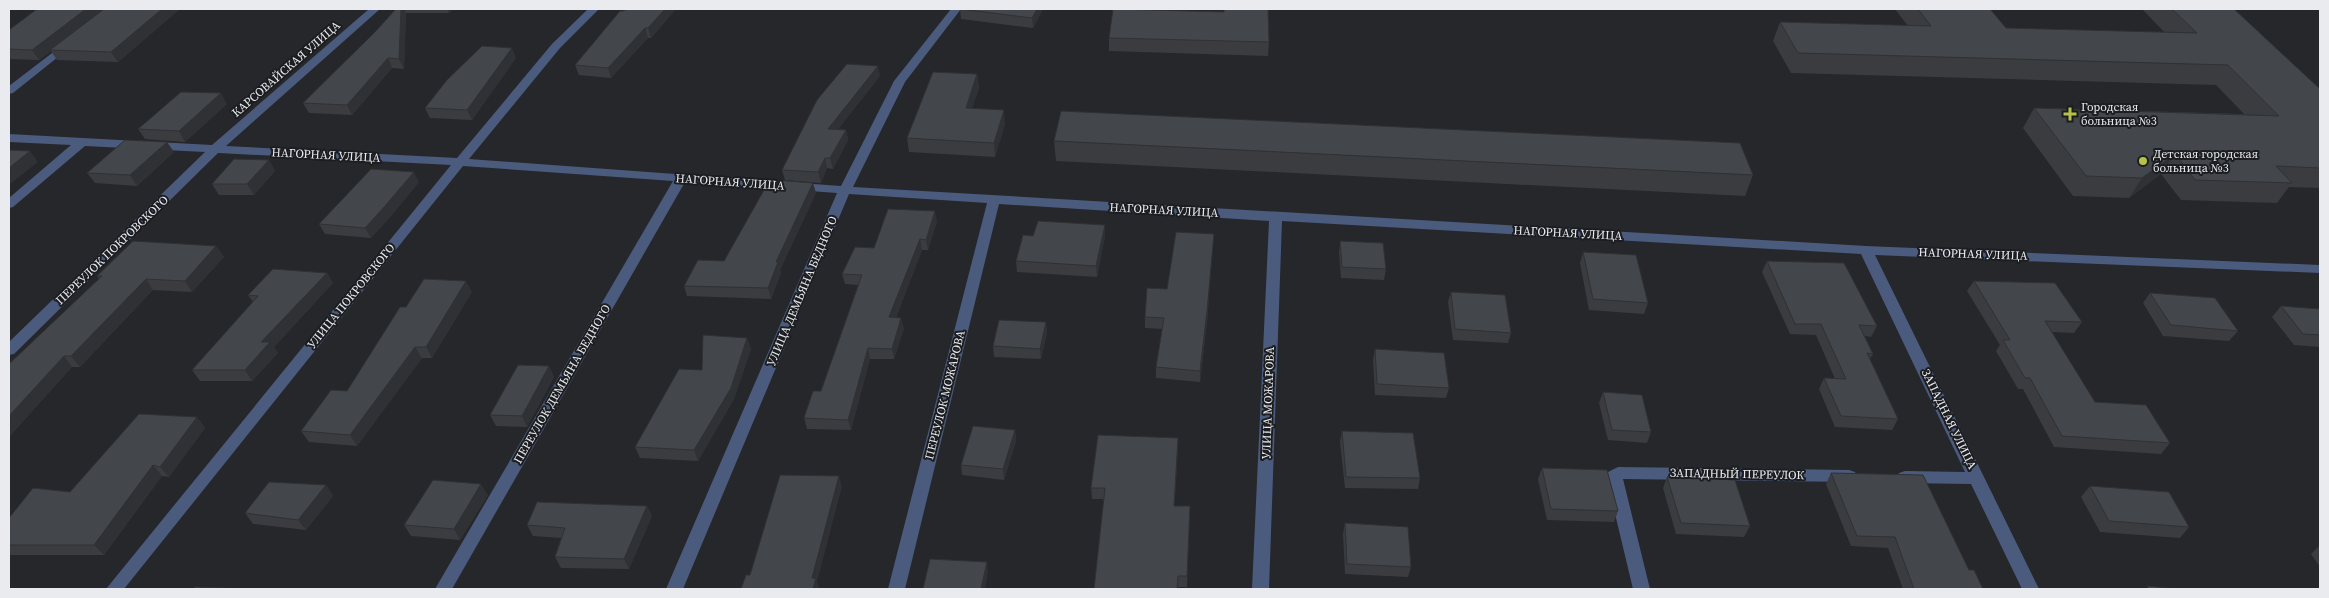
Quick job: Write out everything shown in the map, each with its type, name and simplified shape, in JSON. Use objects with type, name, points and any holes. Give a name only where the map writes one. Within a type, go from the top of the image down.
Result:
[{"type":"street","name":"КАРСОВАЙСКАЯ УЛИЦА","points":[[215,149],[375,9]]},
{"type":"street","name":"УЛИЦА ПОКРОВСКОГО","points":[[114,589],[556,46],[594,9]]},
{"type":"street","name":"УЛИЦА ДЕМЬЯНА БЕДНОГО","points":[[674,589],[845,190],[900,81],[942,24],[956,9]]},
{"type":"street","points":[[9,92],[75,39]]},
{"type":"street","name":"НАГОРНАЯ УЛИЦА","points":[[9,138],[460,162],[845,190],[1276,217],[1866,250],[2320,269]]},
{"type":"street","points":[[9,204],[80,143]]},
{"type":"street","name":"ПЕРЕУЛОК ПОКРОВСКОГО","points":[[9,350],[215,149]]},
{"type":"street","name":"ПЕРЕУЛОК ДЕМЬЯНА БЕДНОГО","points":[[442,589],[681,178]]},
{"type":"street","name":"ПЕРЕУЛОК МОЖАРОВА","points":[[896,589],[994,200]]},
{"type":"street","name":"УЛИЦА МОЖАРОВА","points":[[1260,589],[1276,217]]},
{"type":"street","name":"ЗАПАДНАЯ УЛИЦА","points":[[1866,250],[2030,589]]},
{"type":"street","name":"ЗАПАДНЫЙ ПЕРЕУЛОК","points":[[1641,589],[1614,476],[1618,473],[1860,476]]},
{"type":"street","points":[[1889,476],[1977,478]]},
{"type":"building","points":[[37,9],[86,9],[32,50],[9,49],[9,30]]},
{"type":"building","points":[[104,9],[162,9],[111,52],[50,50]]},
{"type":"building","points":[[396,9],[401,9],[399,59],[388,58],[347,105],[303,103],[375,32]]},
{"type":"building","points":[[627,9],[665,9],[608,68],[575,65],[620,11]]},
{"type":"building","points":[[960,9],[1037,9],[1032,18]]},
{"type":"building","points":[[1113,9],[1224,12],[1224,9],[1268,9],[1269,42],[1109,38]]},
{"type":"building","points":[[1918,9],[1990,9],[2006,28],[2197,33],[2172,9],[2234,9],[2320,89],[2320,168],[2276,166],[2292,183],[2195,180],[2175,154],[2142,178],[2086,176],[2034,108],[2279,116],[2228,65],[1798,53],[1780,22],[1931,26]]},
{"type":"building","points":[[482,46],[512,48],[467,110],[425,108],[447,80]]},
{"type":"building","points":[[847,64],[878,66],[828,129],[846,130],[830,158],[825,158],[818,172],[782,170],[817,100]]},
{"type":"building","points":[[933,72],[977,74],[966,108],[1004,110],[994,143],[907,138]]},
{"type":"building","points":[[181,92],[221,93],[179,131],[138,129]]},
{"type":"building","points":[[1061,111],[1740,143],[1753,175],[1054,141]]},
{"type":"building","points":[[125,140],[167,142],[130,175],[87,173]]},
{"type":"building","points":[[9,150],[30,151],[9,168]]},
{"type":"building","points":[[234,159],[269,160],[247,184],[212,184]]},
{"type":"building","points":[[371,169],[414,172],[365,228],[319,224]]},
{"type":"building","points":[[777,180],[813,183],[776,262],[778,262],[768,288],[684,286],[698,260],[724,261],[764,190],[772,191]]},
{"type":"building","points":[[888,209],[935,211],[926,240],[920,239],[889,317],[901,318],[892,349],[868,348],[848,420],[804,418],[813,391],[821,391],[862,275],[842,274],[855,247],[874,248]]},
{"type":"building","points":[[1038,221],[1105,225],[1096,266],[1016,261],[1023,235],[1033,236]]},
{"type":"building","points":[[1176,232],[1214,234],[1200,371],[1156,367],[1164,318],[1145,317],[1147,288],[1167,289]]},
{"type":"building","points":[[133,241],[216,246],[185,281],[146,279],[71,356],[64,356],[9,416],[9,364],[102,276],[97,276]]},
{"type":"building","points":[[1340,241],[1383,243],[1386,269],[1342,267]]},
{"type":"building","points":[[1583,252],[1636,255],[1648,303],[1593,299]]},
{"type":"building","points":[[1767,261],[1844,263],[1877,326],[1859,325],[1873,354],[1867,353],[1898,419],[1841,416],[1824,378],[1846,379],[1821,324],[1795,324]]},
{"type":"building","points":[[273,269],[327,273],[261,342],[270,342],[245,370],[192,370],[258,296],[248,295]]},
{"type":"building","points":[[424,279],[466,281],[426,347],[415,347],[350,435],[301,431],[331,390],[347,391],[400,307],[406,307]]},
{"type":"building","points":[[1974,281],[2055,283],[2082,322],[2045,321],[2095,402],[2146,405],[2170,443],[2062,436],[2030,378],[2025,378],[2003,340],[2010,340]]},
{"type":"building","points":[[1451,292],[1505,295],[1511,333],[1455,329]]},
{"type":"building","points":[[2150,293],[2215,298],[2238,331],[2171,325]]},
{"type":"building","points":[[2281,306],[2320,309],[2320,335],[2303,334]]},
{"type":"building","points":[[999,320],[1046,322],[1040,349],[993,346]]},
{"type":"building","points":[[703,335],[747,338],[731,388],[694,450],[635,447],[679,369],[702,370]]},
{"type":"building","points":[[1375,349],[1444,353],[1449,388],[1377,384]]},
{"type":"building","points":[[518,365],[549,366],[522,416],[490,415]]},
{"type":"building","points":[[1603,392],[1642,395],[1651,432],[1612,430]]},
{"type":"building","points":[[139,414],[197,417],[160,467],[153,465],[94,545],[9,545],[9,518],[33,488],[70,492]]},
{"type":"building","points":[[973,426],[1015,430],[1003,469],[961,465]]},
{"type":"building","points":[[1342,431],[1413,433],[1420,478],[1346,477]]},
{"type":"building","points":[[1098,435],[1178,438],[1174,506],[1190,506],[1187,576],[1178,576],[1177,589],[1094,589],[1105,488],[1091,488]]},
{"type":"building","points":[[1542,468],[1607,470],[1618,511],[1551,509]]},
{"type":"building","points":[[1831,473],[1923,475],[1969,570],[1974,570],[1983,589],[1914,589],[1895,537],[1857,536]]},
{"type":"building","points":[[780,475],[839,476],[812,578],[816,578],[813,589],[741,589],[746,575],[750,575]]},
{"type":"building","points":[[1667,477],[1735,480],[1750,526],[1681,523]]},
{"type":"building","points":[[433,480],[481,484],[454,529],[404,525]]},
{"type":"building","points":[[269,482],[326,485],[298,520],[245,513]]},
{"type":"building","points":[[2090,486],[2169,492],[2189,527],[2109,521]]},
{"type":"building","points":[[537,502],[647,506],[624,559],[555,557],[565,528],[527,525]]},
{"type":"building","points":[[1345,523],[1408,527],[1411,567],[1347,564]]},
{"type":"building","points":[[930,559],[987,562],[981,589],[923,589]]},
{"type":"building","points":[[2147,586],[2178,589],[2149,589]]},
{"type":"building","points":[[195,587],[245,589],[193,589]]},
{"type":"place","name":"Городская больница №3","points":[[2070,114]]},
{"type":"place","name":"Детская городская больница №3","points":[[2143,161]]}]
